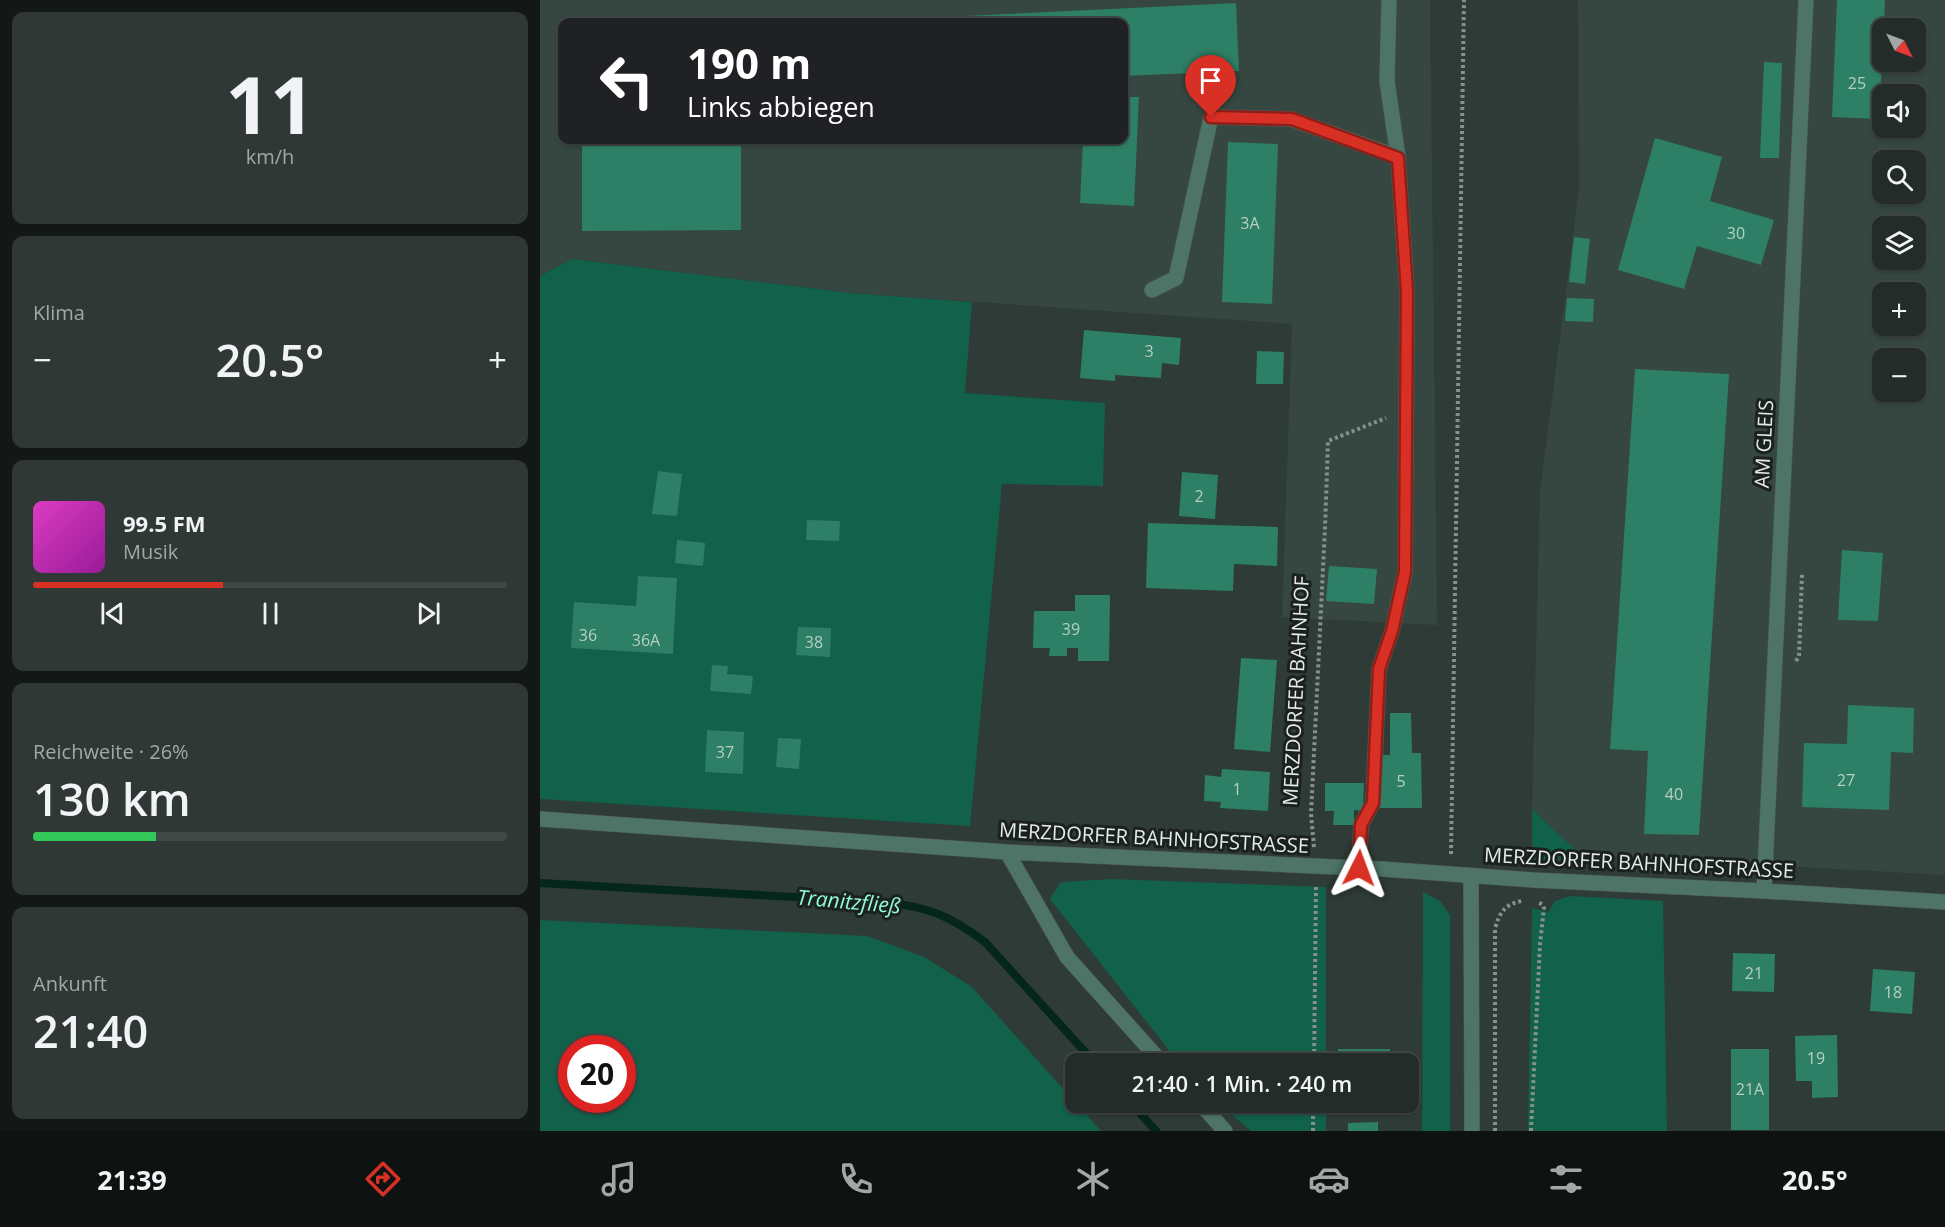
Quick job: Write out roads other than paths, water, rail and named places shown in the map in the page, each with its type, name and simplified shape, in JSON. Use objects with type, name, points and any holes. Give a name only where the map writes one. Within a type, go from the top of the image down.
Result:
[{"type":"street","points":[[1359,868],[1361,825],[1373,803],[1379,669],[1392,631],[1405,572],[1407,292],[1398,158],[1387,81],[1389,0]]},
{"type":"street","name":"AM GLEIS","points":[[1764,891],[1806,0]]},
{"type":"street","points":[[1152,290],[1176,278],[1211,117],[1292,119],[1398,158]]},
{"type":"street","name":"MERZDORFER BAHNHOFSTRASSE","points":[[540,819],[1007,852],[1359,868],[1533,880],[1945,902]]},
{"type":"street","points":[[1007,852],[1067,957],[1153,1053]]},
{"type":"street","points":[[1471,876],[1472,1131]]},
{"type":"street","points":[[1209,1113],[1225,1131]]},
{"type":"waterway","name":"Tranitzfließ","points":[[540,883],[884,902],[926,910],[949,919],[985,942],[1086,1053]]},
{"type":"waterway","name":"Tranitzfließ","points":[[1140,1113],[1156,1131]]}]
